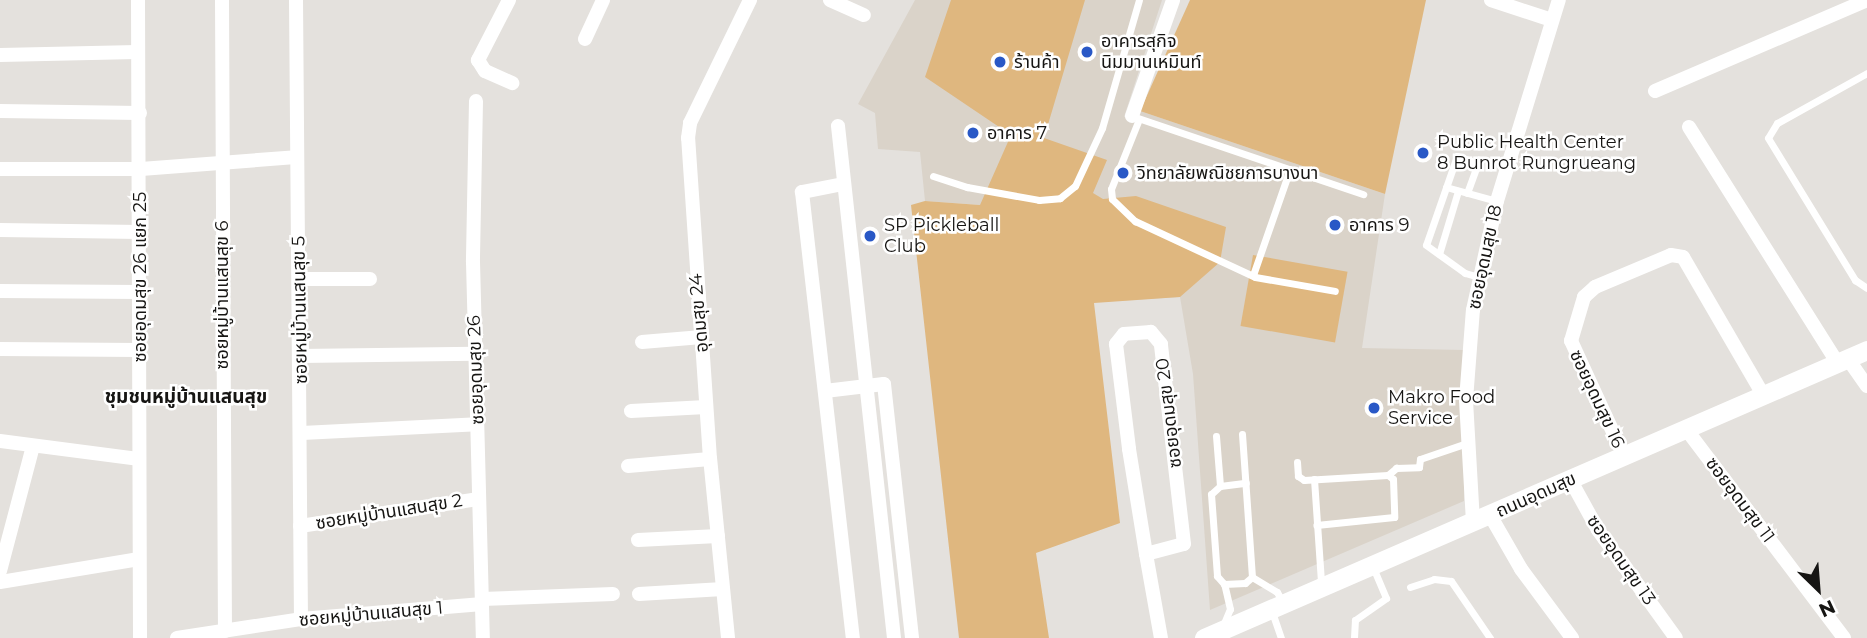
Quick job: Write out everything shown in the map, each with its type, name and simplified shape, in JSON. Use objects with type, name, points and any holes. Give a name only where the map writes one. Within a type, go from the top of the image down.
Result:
[{"type":"main road","name":"ถนนอุดมสุข","points":[[1213,634],[1867,350]]},
{"type":"street","name":"ซอยอุดมสุข 26 แยก 25","points":[[138,0],[141,169],[138,459],[140,638]]},
{"type":"street","name":"ซอยหมู่บ้านแสนสุข 6","points":[[222,0],[225,631]]},
{"type":"street","name":"ซอยหมู่บ้านแสนสุข 5","points":[[296,0],[296,157],[302,433],[301,619]]},
{"type":"street","points":[[509,0],[478,60],[485,71],[512,83]]},
{"type":"street","points":[[585,39],[603,0]]},
{"type":"street","name":"อุดมสุข 24","points":[[727,638],[710,459],[688,138],[690,123],[750,0]]},
{"type":"street","points":[[830,0],[864,15]]},
{"type":"street","points":[[1135,118],[1173,0]]},
{"type":"street","points":[[1491,0],[1552,20]]},
{"type":"street","name":"ซอยอุดมสุข 18","points":[[1482,518],[1467,443],[1466,400],[1479,278],[1496,201],[1559,0]]},
{"type":"street","points":[[1655,91],[1867,0]]},
{"type":"street","points":[[0,55],[137,52]]},
{"type":"street","name":"ซอยอุดมสุข 26","points":[[476,101],[475,354],[483,638]]},
{"type":"street","points":[[0,111],[140,113]]},
{"type":"street","points":[[838,126],[894,638]]},
{"type":"street","points":[[1689,127],[1843,361],[1867,386]]},
{"type":"street","points":[[0,169],[141,169],[221,160],[296,157]]},
{"type":"street","points":[[843,184],[802,192],[853,638]]},
{"type":"street","points":[[0,230],[140,232]]},
{"type":"street","name":"ซอยอุดมสุข 16","points":[[1623,456],[1571,341],[1584,297],[1595,287],[1671,255],[1683,257],[1764,396]]},
{"type":"street","points":[[300,279],[370,278]]},
{"type":"street","points":[[0,290],[139,292]]},
{"type":"street","name":"ซอยอุดมสุข 20","points":[[1146,554],[1184,544],[1161,344],[1151,332],[1124,334],[1116,344],[1146,554],[1161,638]]},
{"type":"street","points":[[642,342],[702,337]]},
{"type":"street","points":[[0,349],[139,350]]},
{"type":"street","points":[[300,356],[475,354]]},
{"type":"street","points":[[825,391],[884,384],[912,638]]},
{"type":"street","points":[[631,411],[706,407]]},
{"type":"street","points":[[302,433],[477,424]]},
{"type":"street","name":"ซอยอุดมสุข 11","points":[[1686,429],[1844,638]]},
{"type":"street","points":[[0,441],[138,459]]},
{"type":"street","points":[[0,571],[33,446]]},
{"type":"street","points":[[628,466],[710,459]]},
{"type":"street","name":"ซอยอุดมสุข 13","points":[[1570,479],[1598,530],[1671,636]]},
{"type":"street","name":"ซอยหมู่บ้านแสนสุข 2","points":[[300,526],[479,499]]},
{"type":"street","points":[[1482,518],[1572,638]]},
{"type":"street","points":[[638,540],[718,536]]},
{"type":"street","points":[[0,582],[139,559]]},
{"type":"street","points":[[639,594],[723,589]]},
{"type":"street","name":"ซอยหมู่บ้านแสนสุข 1","points":[[177,638],[301,619],[482,602],[612,594]]},
{"type":"lane","points":[[933,176],[967,187],[1039,200],[1060,198],[1075,186],[1102,128],[1139,0]]},
{"type":"lane","points":[[1128,38],[1156,49]]},
{"type":"lane","points":[[1867,74],[1777,123],[1768,138],[1855,281],[1867,288]]},
{"type":"lane","points":[[1335,291],[1253,275],[1135,221],[1112,199],[1111,188],[1135,118],[1363,194]]},
{"type":"lane","points":[[1467,194],[1478,163],[1457,156],[1426,245],[1465,273],[1479,278]]},
{"type":"lane","points":[[1253,275],[1290,169]]},
{"type":"lane","points":[[1446,187],[1496,201]]},
{"type":"lane","points":[[1439,254],[1458,191]]},
{"type":"lane","points":[[1242,434],[1252,577]]},
{"type":"lane","points":[[1216,436],[1220,486]]},
{"type":"lane","points":[[1297,462],[1300,479],[1388,475],[1396,468],[1419,467],[1420,459],[1467,443]]},
{"type":"lane","points":[[1316,525],[1394,517],[1393,479],[1388,475]]},
{"type":"lane","points":[[1314,480],[1321,587]]},
{"type":"lane","points":[[1213,634],[1230,609],[1224,583],[1217,576],[1211,494],[1220,486],[1246,483]]},
{"type":"lane","points":[[1354,638],[1355,620],[1386,598],[1372,566]]},
{"type":"lane","points":[[1224,583],[1245,583],[1252,577]]},
{"type":"lane","points":[[1252,577],[1277,592],[1281,638]]},
{"type":"lane","points":[[1410,587],[1434,579],[1451,581],[1490,638]]},
{"type":"shaded area","name":"วิทยาลัยพณิชยการบางนา","points":[[915,0],[1162,0],[1124,117],[1140,111],[1385,194],[1362,348],[1465,350],[1464,501],[1210,610],[1193,374],[1180,297],[1099,302],[1091,213],[925,201],[920,152],[878,149],[875,113],[858,104]]},
{"type":"shaded area","points":[[951,0],[1085,0],[1044,138],[1107,160],[1093,193],[1103,199],[1136,196],[1226,227],[1220,262],[1180,297],[1094,303],[1120,523],[1036,553],[1049,638],[959,638],[911,205],[925,201],[980,205],[1011,135],[925,77]]},
{"type":"shaded area","points":[[1190,0],[1426,0],[1385,194],[1140,111]]},
{"type":"shaded area","points":[[1253,255],[1348,272],[1335,343],[1240,326]]},
{"type":"place","name":"อาคารสุกิจ นิมมานเหมินท์","points":[[1087,52]]},
{"type":"place","name":"ร้านค้า","points":[[1000,62]]},
{"type":"place","name":"อาคาร 7","points":[[973,133]]},
{"type":"place","name":"Public Health Center 8 Bunrot Rungrueang","points":[[1423,153]]},
{"type":"place","name":"วิทยาลัยพณิชยการบางนา","points":[[1123,173]]},
{"type":"place","name":"อาคาร 9","points":[[1335,225]]},
{"type":"place","name":"SP Pickleball Club","points":[[870,236]]},
{"type":"place","name":"Makro Food Service","points":[[1374,408]]},
{"type":"district","name":"ชุมชนหมู่บ้านแสนสุข","points":[[186,397]]}]
